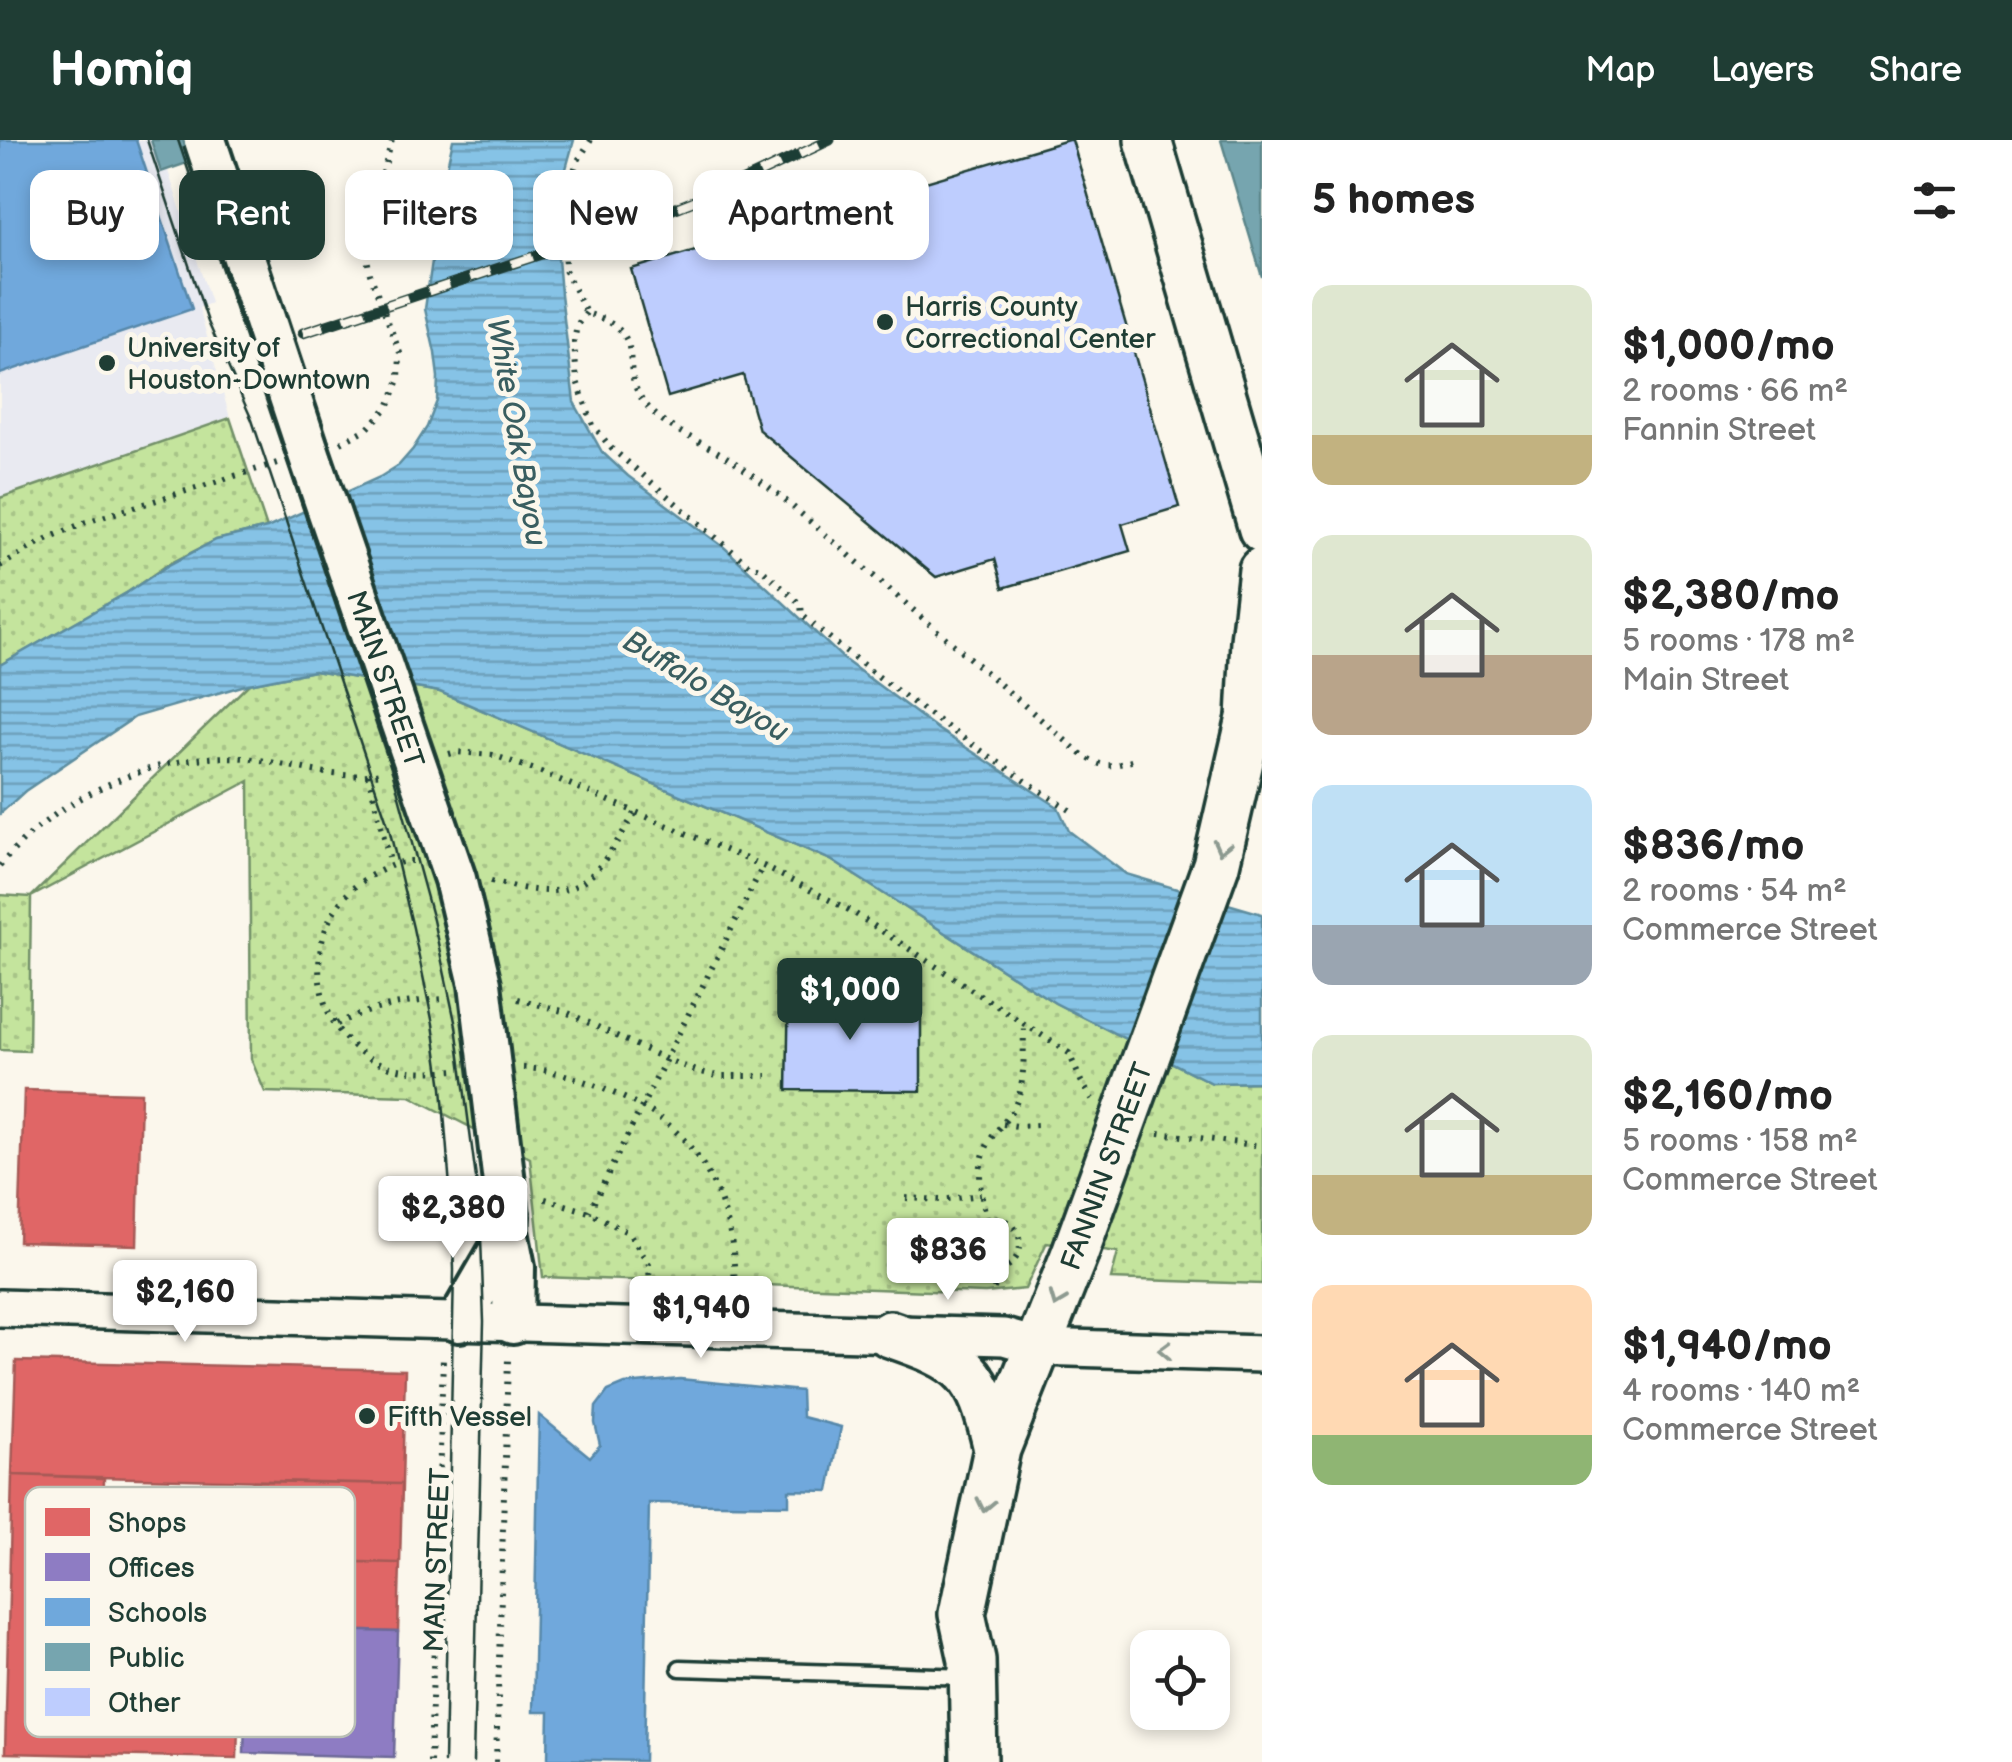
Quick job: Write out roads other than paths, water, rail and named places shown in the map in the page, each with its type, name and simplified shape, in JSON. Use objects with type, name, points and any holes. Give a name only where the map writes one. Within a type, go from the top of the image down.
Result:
[{"type":"main road","name":"MAIN STREET","points":[[205,140],[455,879],[480,984],[514,1267],[511,1341]]},
{"type":"main road","points":[[1148,140],[1262,529]]},
{"type":"main road","name":"FANNIN STREET","points":[[974,1762],[972,1660],[962,1614],[997,1449],[1075,1252],[1216,865],[1250,718],[1262,570]]},
{"type":"main road","points":[[459,1321],[498,1252],[508,1224]]},
{"type":"main road","points":[[890,1334],[934,1349],[962,1367],[982,1396],[997,1449]]},
{"type":"street","points":[[0,1308],[459,1321],[511,1341],[651,1327],[1004,1336],[1038,1347],[1262,1354]]},
{"type":"lane","points":[[680,1668],[972,1678]]},
{"type":"water","points":[[453,140],[574,140],[566,170],[533,170],[533,260],[558,260],[574,402],[602,452],[725,548],[846,661],[939,730],[1058,807],[1069,831],[1126,874],[1262,914],[1262,1082],[1212,1083],[1055,1003],[831,860],[440,692],[314,671],[249,684],[135,717],[25,791],[0,814],[0,665],[216,540],[267,528],[380,477],[399,465],[413,449],[437,401],[435,353],[425,309],[432,260],[513,260],[513,170],[446,170]]},
{"type":"tram line","points":[[147,140],[208,322],[252,420],[389,828],[433,1024],[442,1088],[454,1270],[444,1762]]},
{"type":"tram line","points":[[178,140],[393,774],[433,920],[456,1026],[480,1209],[484,1322],[473,1762]]},
{"type":"railway","points":[[303,333],[653,217],[737,184],[830,140]]},
{"type":"place","name":"Harris County Correctional Center","points":[[885,322]]},
{"type":"place","name":"University of Houston-Downtown","points":[[107,363]]},
{"type":"place","name":"Fifth Vessel","points":[[367,1416]]},
{"type":"water label","name":"White Oak Bayou","points":[[517,432]]},
{"type":"water label","name":"Buffalo Bayou","points":[[706,686]]}]
